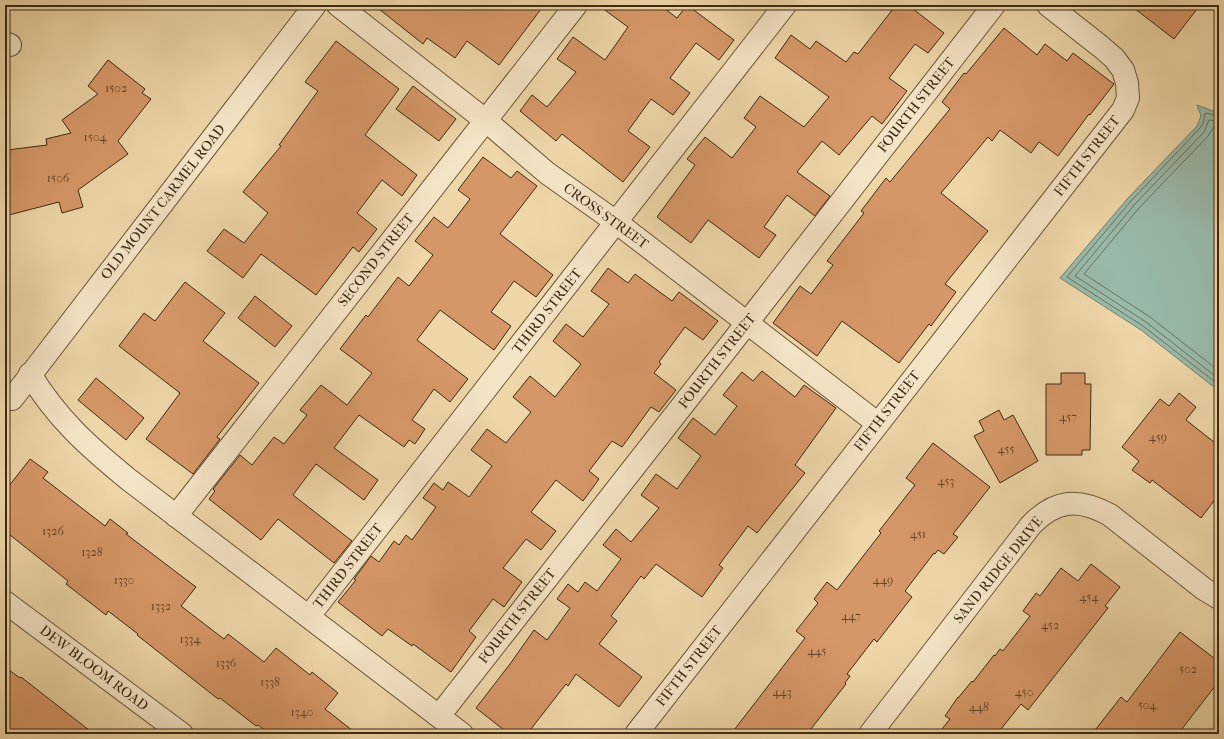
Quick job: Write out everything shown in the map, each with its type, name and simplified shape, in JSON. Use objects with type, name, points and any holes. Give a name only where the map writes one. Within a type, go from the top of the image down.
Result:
[{"type":"street","name":"OLD MOUNT CARMEL ROAD","points":[[12,399],[315,5]]},
{"type":"street","name":"CROSS STREET","points":[[338,5],[485,120],[547,172],[616,222],[877,423]]},
{"type":"street","name":"SECOND STREET","points":[[176,516],[576,5]]},
{"type":"street","name":"THIRD STREET","points":[[309,616],[785,5]]},
{"type":"street","name":"FOURTH STREET","points":[[439,716],[994,5]]},
{"type":"street","name":"FIFTH STREET","points":[[636,734],[877,423],[1123,110],[1128,98],[1127,83],[1123,70],[1114,58],[1048,5]]},
{"type":"street","points":[[30,374],[54,410],[86,444],[128,479],[462,734]]},
{"type":"street","name":"SAND RIDGE DRIVE","points":[[870,734],[1031,525],[1054,507],[1064,504],[1087,505],[1110,515],[1204,589],[1219,598]]},
{"type":"street","name":"DEW BLOOM ROAD","points":[[5,602],[182,734]]},
{"type":"water","points":[[1197,105],[1219,113],[1219,391],[1141,330],[1060,278],[1128,198],[1197,126],[1201,116]]},
{"type":"building","points":[[374,5],[544,5],[499,65],[467,41],[455,58],[427,38],[423,44]]},
{"type":"building","points":[[598,5],[660,5],[677,18],[687,5],[734,40],[719,60],[696,43],[670,78],[690,93],[673,115],[651,99],[628,131],[650,147],[623,182],[562,134],[556,141],[520,111],[532,95],[547,107],[576,72],[557,59],[573,37],[605,60],[628,27]]},
{"type":"building","points":[[896,5],[908,5],[944,33],[928,53],[915,44],[889,78],[907,91],[882,124],[872,116],[839,155],[822,141],[797,172],[830,196],[815,216],[787,195],[764,227],[776,235],[759,258],[708,220],[691,243],[657,217],[695,165],[687,159],[705,137],[732,158],[756,127],[744,118],[760,96],[804,127],[829,97],[775,58],[791,35],[810,49],[816,41],[846,62],[854,52],[858,54]]},
{"type":"building","points":[[1130,5],[1200,5],[1174,39]]},
{"type":"building","points":[[1004,28],[1037,55],[1045,44],[1067,61],[1073,53],[1114,84],[1090,115],[1089,114],[1058,156],[1039,142],[1031,153],[1000,130],[992,141],[988,137],[941,193],[988,231],[945,284],[956,292],[931,326],[929,324],[899,363],[842,321],[817,356],[773,323],[800,286],[811,294],[833,265],[827,261],[864,213],[861,211],[886,178],[890,182],[950,109],[942,102],[964,73],[966,74]]},
{"type":"building","points":[[336,41],[399,89],[365,135],[417,175],[402,196],[382,180],[357,213],[377,229],[359,252],[353,247],[316,295],[261,254],[243,278],[207,251],[224,229],[244,243],[268,213],[243,192],[281,146],[279,145],[318,91],[305,82]]},
{"type":"building","points":[[108,60],[145,89],[142,93],[151,99],[118,141],[128,154],[78,190],[83,207],[62,213],[59,202],[5,216],[5,159],[8,158],[7,150],[47,145],[46,139],[71,133],[62,120],[98,94],[88,86]]},
{"type":"building","points":[[413,86],[456,119],[439,141],[396,109]]},
{"type":"building","points":[[483,157],[511,178],[517,171],[537,186],[500,234],[553,275],[536,297],[514,281],[491,312],[511,326],[494,350],[440,310],[417,340],[468,379],[450,402],[434,389],[412,420],[425,429],[415,444],[409,440],[404,447],[359,415],[334,448],[378,480],[364,500],[316,464],[293,495],[352,541],[334,563],[278,519],[261,540],[209,499],[215,491],[213,489],[240,455],[252,465],[274,437],[284,444],[307,415],[300,410],[321,385],[347,405],[372,373],[340,349],[366,315],[368,317],[398,277],[409,286],[433,255],[415,241],[434,217],[448,228],[470,199],[458,190]]},
{"type":"building","points":[[608,268],[628,283],[635,274],[672,301],[679,292],[718,321],[703,340],[685,327],[659,362],[661,364],[654,373],[676,390],[659,412],[651,407],[622,447],[612,441],[589,471],[599,479],[583,501],[556,480],[531,512],[556,531],[541,550],[526,539],[503,568],[522,582],[504,607],[493,599],[469,631],[476,637],[451,672],[413,644],[412,646],[388,629],[382,636],[338,602],[356,580],[354,579],[371,556],[379,562],[394,541],[399,545],[406,535],[412,540],[436,507],[423,498],[434,483],[443,490],[448,482],[469,497],[492,466],[471,450],[487,429],[506,443],[531,412],[513,397],[530,376],[555,397],[581,364],[553,341],[566,324],[583,337],[609,304],[591,291]]},
{"type":"building","points":[[185,282],[225,313],[203,341],[259,383],[217,437],[220,439],[193,474],[146,439],[180,393],[119,346],[144,313],[155,321]]},
{"type":"building","points":[[255,296],[292,326],[275,347],[238,318]]},
{"type":"building","points":[[762,371],[795,397],[804,385],[836,408],[795,465],[805,473],[757,533],[748,526],[719,565],[723,568],[702,597],[656,564],[644,579],[641,576],[611,616],[617,621],[599,644],[642,677],[619,707],[576,674],[568,686],[566,684],[527,734],[509,734],[476,708],[534,630],[547,640],[570,608],[557,599],[568,584],[578,592],[585,582],[597,591],[621,559],[603,545],[616,529],[631,542],[659,508],[641,495],[656,474],[677,489],[701,456],[678,438],[693,418],[715,435],[737,406],[723,395],[742,372],[753,381]]},
{"type":"building","points":[[1061,373],[1085,373],[1085,384],[1091,384],[1090,450],[1082,450],[1082,455],[1046,455],[1046,384],[1061,384]]},
{"type":"building","points":[[96,378],[144,418],[126,440],[78,400]]},
{"type":"building","points":[[1179,393],[1196,407],[1186,420],[1219,446],[1219,494],[1201,518],[1152,480],[1150,483],[1132,470],[1139,461],[1122,447],[1160,399],[1169,406]]},
{"type":"building","points":[[999,410],[1004,420],[1013,415],[1038,461],[1000,483],[974,436],[984,431],[979,421]]},
{"type":"building","points":[[933,443],[990,487],[953,534],[958,537],[944,554],[938,550],[935,554],[934,553],[905,591],[912,597],[877,642],[874,639],[847,674],[850,676],[845,683],[846,684],[807,734],[731,734],[805,638],[796,631],[818,603],[814,599],[827,582],[837,590],[881,533],[879,531],[915,485],[906,478]]},
{"type":"building","points":[[30,459],[48,472],[43,478],[105,526],[110,519],[128,533],[126,534],[196,587],[181,606],[224,639],[228,634],[264,662],[276,648],[310,675],[312,672],[338,693],[325,709],[357,734],[270,734],[258,725],[256,726],[220,698],[218,699],[108,611],[106,615],[66,584],[68,581],[5,531],[5,491]]},
{"type":"building","points":[[1091,564],[1120,587],[1105,606],[1108,608],[1028,710],[1021,704],[997,734],[938,734],[950,719],[945,716],[958,697],[972,681],[973,682],[994,655],[995,656],[1000,649],[1003,651],[1030,616],[1023,611],[1036,593],[1040,596],[1061,568],[1078,581]]},
{"type":"building","points":[[1180,632],[1219,662],[1219,681],[1178,734],[1092,734],[1121,697],[1127,702]]},
{"type":"building","points":[[5,667],[20,678],[21,677],[94,734],[5,734]]}]
